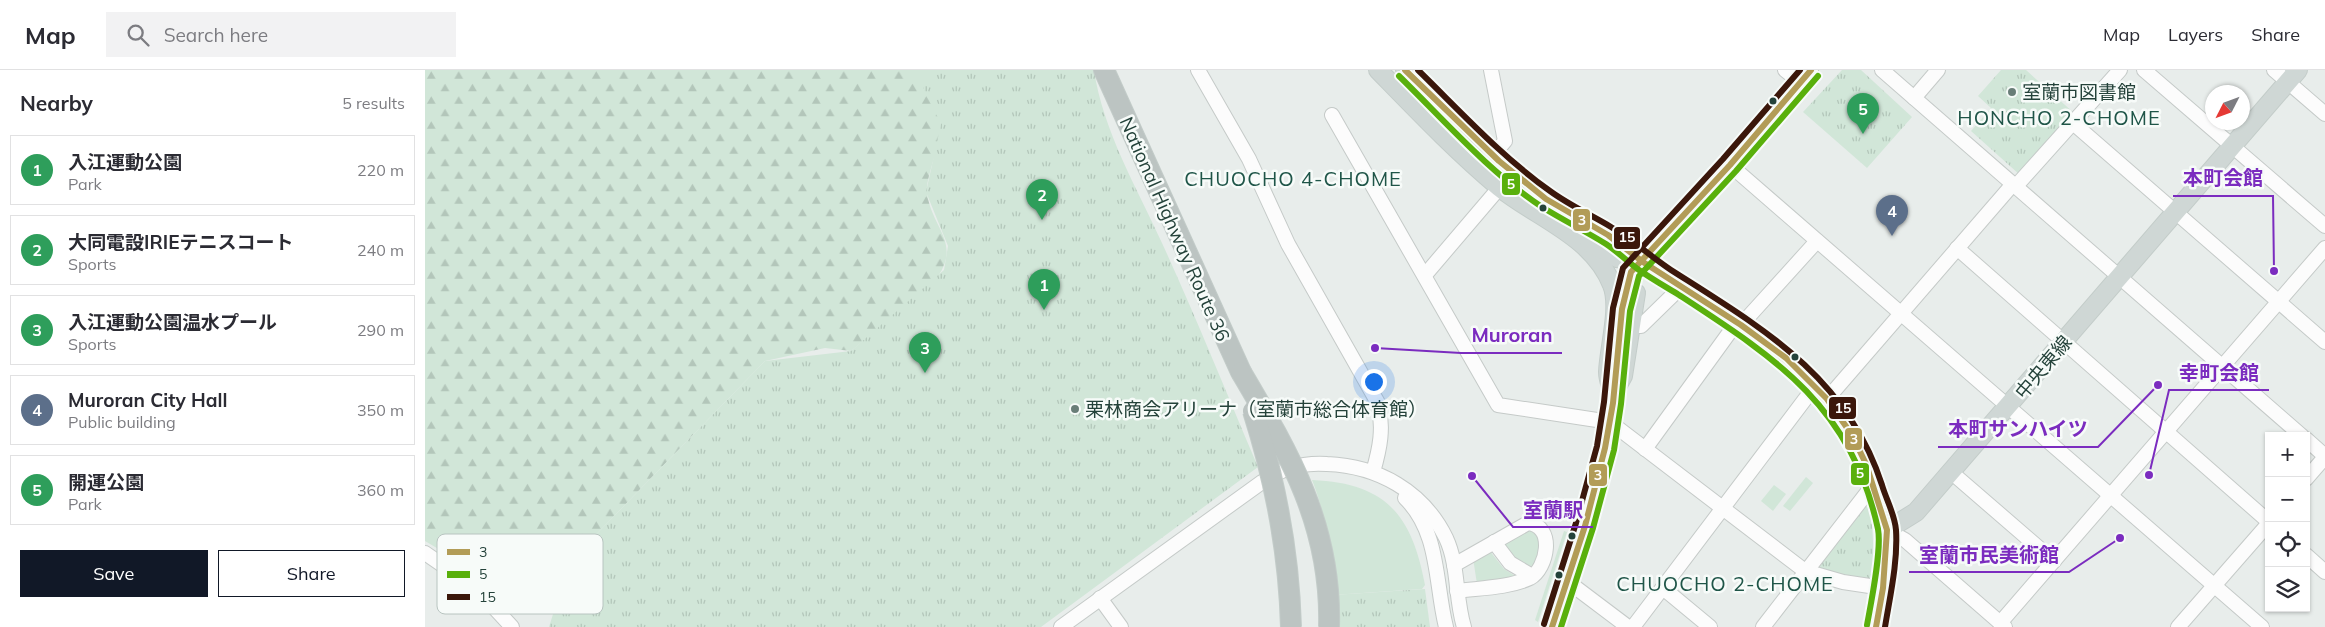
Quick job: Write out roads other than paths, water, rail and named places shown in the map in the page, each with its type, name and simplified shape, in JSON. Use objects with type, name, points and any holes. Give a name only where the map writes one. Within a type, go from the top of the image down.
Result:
[{"type":"highway","name":"National Highway Route 36","points":[[1109,75],[1241,372],[1298,475],[1315,516],[1327,582],[1329,627]]},
{"type":"highway","name":"National Highway Route 36","points":[[1241,372],[1275,486],[1285,556],[1291,627]]},
{"type":"main road","points":[[1378,70],[1455,148],[1499,188],[1577,240],[1598,259],[1612,284],[1615,308],[1621,326]]},
{"type":"main road","points":[[1405,70],[1496,158],[1546,199],[1609,235],[1643,262],[1739,324],[1786,358],[1821,393],[1852,435],[1866,464],[1887,530]]},
{"type":"main road","name":"中央東線","points":[[1887,530],[1916,512],[2177,213],[2293,76]]},
{"type":"main road","points":[[1577,240],[1586,240],[1617,258],[1643,262]]},
{"type":"main road","points":[[1552,627],[1596,488],[1610,422],[1613,394],[1608,374],[1621,326],[1643,262]]},
{"type":"street","points":[[1198,70],[1249,159],[1288,244],[1378,403],[1382,421],[1381,443],[1373,472]]},
{"type":"street","points":[[1425,276],[1499,188],[1496,158],[1505,141],[1491,70]]},
{"type":"street","points":[[1785,70],[1800,82]]},
{"type":"street","points":[[1643,262],[1730,165],[1811,70]]},
{"type":"street","points":[[1881,70],[2297,432]]},
{"type":"street","points":[[1914,98],[1939,70]]},
{"type":"street","points":[[1633,627],[1723,509],[1821,393],[1900,313],[2120,70]]},
{"type":"street","points":[[2144,70],[2325,226]]},
{"type":"street","points":[[2274,70],[2293,76],[2325,114]]},
{"type":"street","points":[[1332,115],[1499,405],[1610,422],[1805,571],[1843,582],[1883,588]]},
{"type":"street","points":[[2073,122],[2325,342]]},
{"type":"street","points":[[1730,165],[2262,627]]},
{"type":"street","points":[[1645,449],[1739,324],[1817,241]]},
{"type":"street","points":[[1957,248],[2268,522]]},
{"type":"street","points":[[1876,627],[1883,588],[1887,530],[1905,540],[2002,625],[2054,561],[2325,248]]},
{"type":"street","points":[[1621,326],[1641,326],[1651,319],[1681,286]]},
{"type":"street","points":[[2308,477],[2325,456],[2310,443]]},
{"type":"street","points":[[1061,627],[1262,482],[1283,470],[1321,464],[1351,465],[1394,481],[1429,511],[1446,538],[1454,565],[1464,627]]},
{"type":"street","points":[[1373,472],[1408,500],[1424,525],[1431,542],[1447,627]]},
{"type":"street","points":[[1951,472],[2054,561]]},
{"type":"street","points":[[1763,627],[1873,485]]},
{"type":"street","points":[[1454,565],[1528,523],[1543,529],[1547,544],[1539,567],[1532,576],[1513,584],[1457,591]]},
{"type":"street","points":[[2178,627],[2265,528]]},
{"type":"street","points":[[1495,542],[1510,563],[1532,576]]},
{"type":"street","points":[[425,553],[437,561]]},
{"type":"street","points":[[2310,559],[2325,572]]},
{"type":"street","points":[[1567,581],[1628,627]]},
{"type":"street","points":[[1663,588],[1710,627]]},
{"type":"street","points":[[1100,598],[1121,627]]},
{"type":"street","points":[[500,614],[512,627]]},
{"type":"place","name":"室蘭市図書館","points":[[2012,92]]},
{"type":"place","name":"開運公園","points":[[1863,134]]},
{"type":"place","name":"大同電設IRIEテニスコート","points":[[1042,220]]},
{"type":"place","name":"Muroran City Hall","points":[[1892,236]]},
{"type":"place","name":"本町会館","points":[[2274,271]]},
{"type":"place","name":"入江運動公園","points":[[1044,310]]},
{"type":"place","name":"Muroran","points":[[1375,348]]},
{"type":"place","name":"入江運動公園温水プール","points":[[925,373]]},
{"type":"place","name":"本町サンハイツ","points":[[2158,385]]},
{"type":"place","name":"栗林商会アリーナ（室蘭市総合体育館）","points":[[1075,409]]},
{"type":"place","name":"幸町会館","points":[[2149,475]]},
{"type":"place","name":"室蘭駅","points":[[1472,476]]},
{"type":"place","name":"室蘭市民美術館","points":[[2120,538]]},
{"type":"district","name":"HONCHO 2-CHOME","points":[[2059,118]]},
{"type":"district","name":"CHUOCHO 4-CHOME","points":[[1293,179]]},
{"type":"district","name":"CHUOCHO 2-CHOME","points":[[1725,584]]}]
